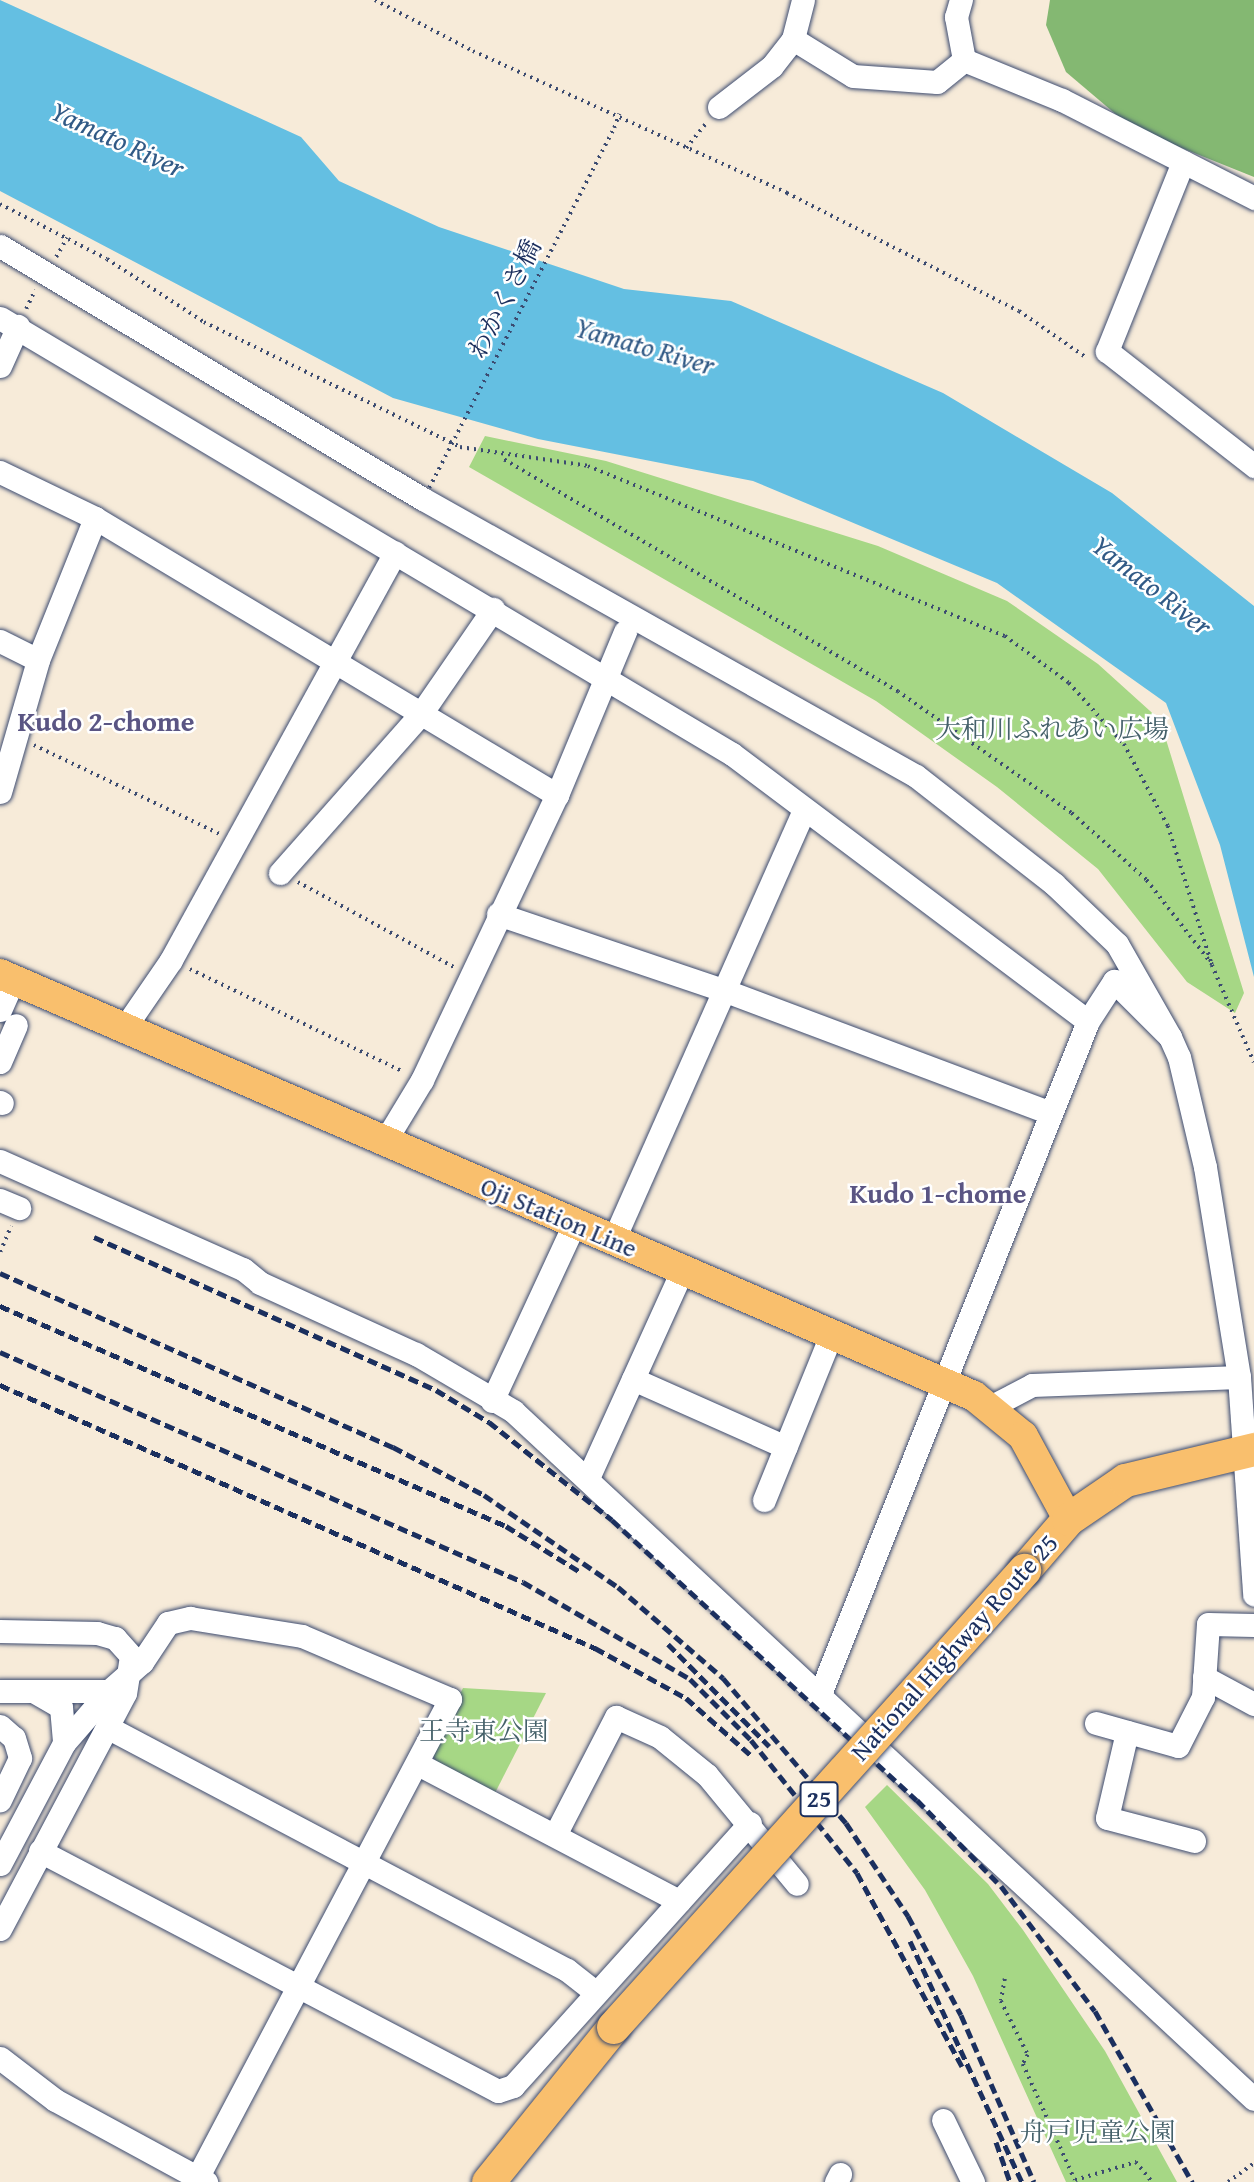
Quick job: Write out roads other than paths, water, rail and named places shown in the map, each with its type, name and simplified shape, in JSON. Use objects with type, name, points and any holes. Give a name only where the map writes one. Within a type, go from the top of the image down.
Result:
[{"type":"highway","name":"National Highway Route 25","points":[[488,2182],[613,2026],[1069,1518],[1125,1480],[1158,1467],[1251,1450]]},
{"type":"main road","name":"Oji Station Line","points":[[7,976],[992,1406],[1023,1436],[1069,1518]]},
{"type":"street","points":[[719,107],[772,66],[793,39],[803,0]]},
{"type":"street","points":[[961,0],[956,17],[964,60]]},
{"type":"street","points":[[793,39],[853,76],[937,82],[964,60]]},
{"type":"street","points":[[964,60],[1062,100],[1254,198]]},
{"type":"street","points":[[1183,162],[1107,351],[1254,467]]},
{"type":"street","points":[[0,246],[423,499],[916,776],[1054,884],[1117,944],[1170,1037],[1205,1167],[1251,1450],[1254,1594]]},
{"type":"street","points":[[0,366],[9,323],[493,610],[732,754],[1088,1021]]},
{"type":"street","points":[[0,472],[95,518],[557,795]]},
{"type":"street","points":[[0,789],[38,660],[95,518]]},
{"type":"street","points":[[125,1027],[171,960],[337,665],[395,553]]},
{"type":"street","points":[[281,873],[420,715],[493,610]]},
{"type":"street","points":[[385,1141],[422,1080],[498,914],[557,795],[625,632]]},
{"type":"street","points":[[0,641],[38,660]]},
{"type":"street","points":[[612,1241],[726,991],[804,810]]},
{"type":"street","points":[[498,914],[726,991],[1051,1113]]},
{"type":"street","points":[[0,1062],[14,1028],[7,976]]},
{"type":"street","points":[[820,1694],[1088,1021],[1114,981],[1170,1037]]},
{"type":"street","points":[[0,1161],[393,1342],[521,1417],[1254,2099]]},
{"type":"street","points":[[492,1401],[574,1224]]},
{"type":"street","points":[[588,1478],[682,1270]]},
{"type":"street","points":[[764,1500],[831,1335]]},
{"type":"street","points":[[992,1406],[1032,1385],[1240,1377]]},
{"type":"street","points":[[633,1379],[786,1447]]},
{"type":"street","points":[[0,1864],[64,1743],[168,1623],[179,1619],[302,1636],[450,1699],[201,2180],[55,2100],[0,2058]]},
{"type":"street","points":[[1096,1723],[1178,1746],[1203,1697],[1208,1624],[1254,1625]]},
{"type":"street","points":[[0,1631],[115,1638],[131,1656],[130,1669],[107,1727],[0,1929]]},
{"type":"street","points":[[1204,1677],[1254,1704]]},
{"type":"street","points":[[0,1705],[30,1690]]},
{"type":"street","points":[[30,1690],[61,1707],[64,1743]]},
{"type":"street","points":[[0,1691],[109,1691]]},
{"type":"street","points":[[555,1835],[616,1717],[673,1746],[750,1823],[797,1884]]},
{"type":"street","points":[[0,1726],[14,1738],[20,1758],[0,1800]]},
{"type":"street","points":[[107,1727],[568,1970],[595,1992]]},
{"type":"street","points":[[1127,1732],[1107,1818],[1194,1840]]},
{"type":"street","points":[[418,1764],[679,1901]]},
{"type":"street","points":[[40,1852],[498,2091],[513,2086],[750,1823]]},
{"type":"street","points":[[943,2120],[973,2182]]},
{"type":"water","name":"Yamato River","points":[[0,0],[301,137],[339,181],[439,227],[624,289],[731,301],[943,393],[1112,493],[1254,606],[1254,977],[1220,845],[1166,703],[997,583],[753,481],[538,439],[393,398],[0,191]]},
{"type":"railway","points":[[94,1237],[436,1390],[489,1422],[612,1520],[917,1800],[1001,1886],[1095,2011],[1192,2182]]},
{"type":"railway","points":[[0,1273],[393,1447],[484,1495],[618,1587],[723,1678],[846,1823],[908,1916],[961,2015],[1034,2182]]},
{"type":"railway","points":[[0,1306],[506,1526],[582,1573]]},
{"type":"railway","points":[[0,1352],[523,1582],[690,1679],[751,1740],[857,1873],[962,2066]]},
{"type":"railway","points":[[0,1385],[595,1648],[686,1698],[753,1757]]},
{"type":"railway","points":[[668,1644],[769,1746]]},
{"type":"railway","points":[[910,1941],[1022,2182]]},
{"type":"railway","points":[[996,2142],[1010,2182]]},
{"type":"district","name":"Kudo 2-chome","points":[[106,721]]},
{"type":"district","name":"Kudo 1-chome","points":[[938,1193]]},
{"type":"park label","name":"大和川ふれあい広場","points":[[1052,729]]},
{"type":"park label","name":"王寺東公園","points":[[484,1731]]},
{"type":"park label","name":"舟戸児童公園","points":[[1098,2132]]}]
